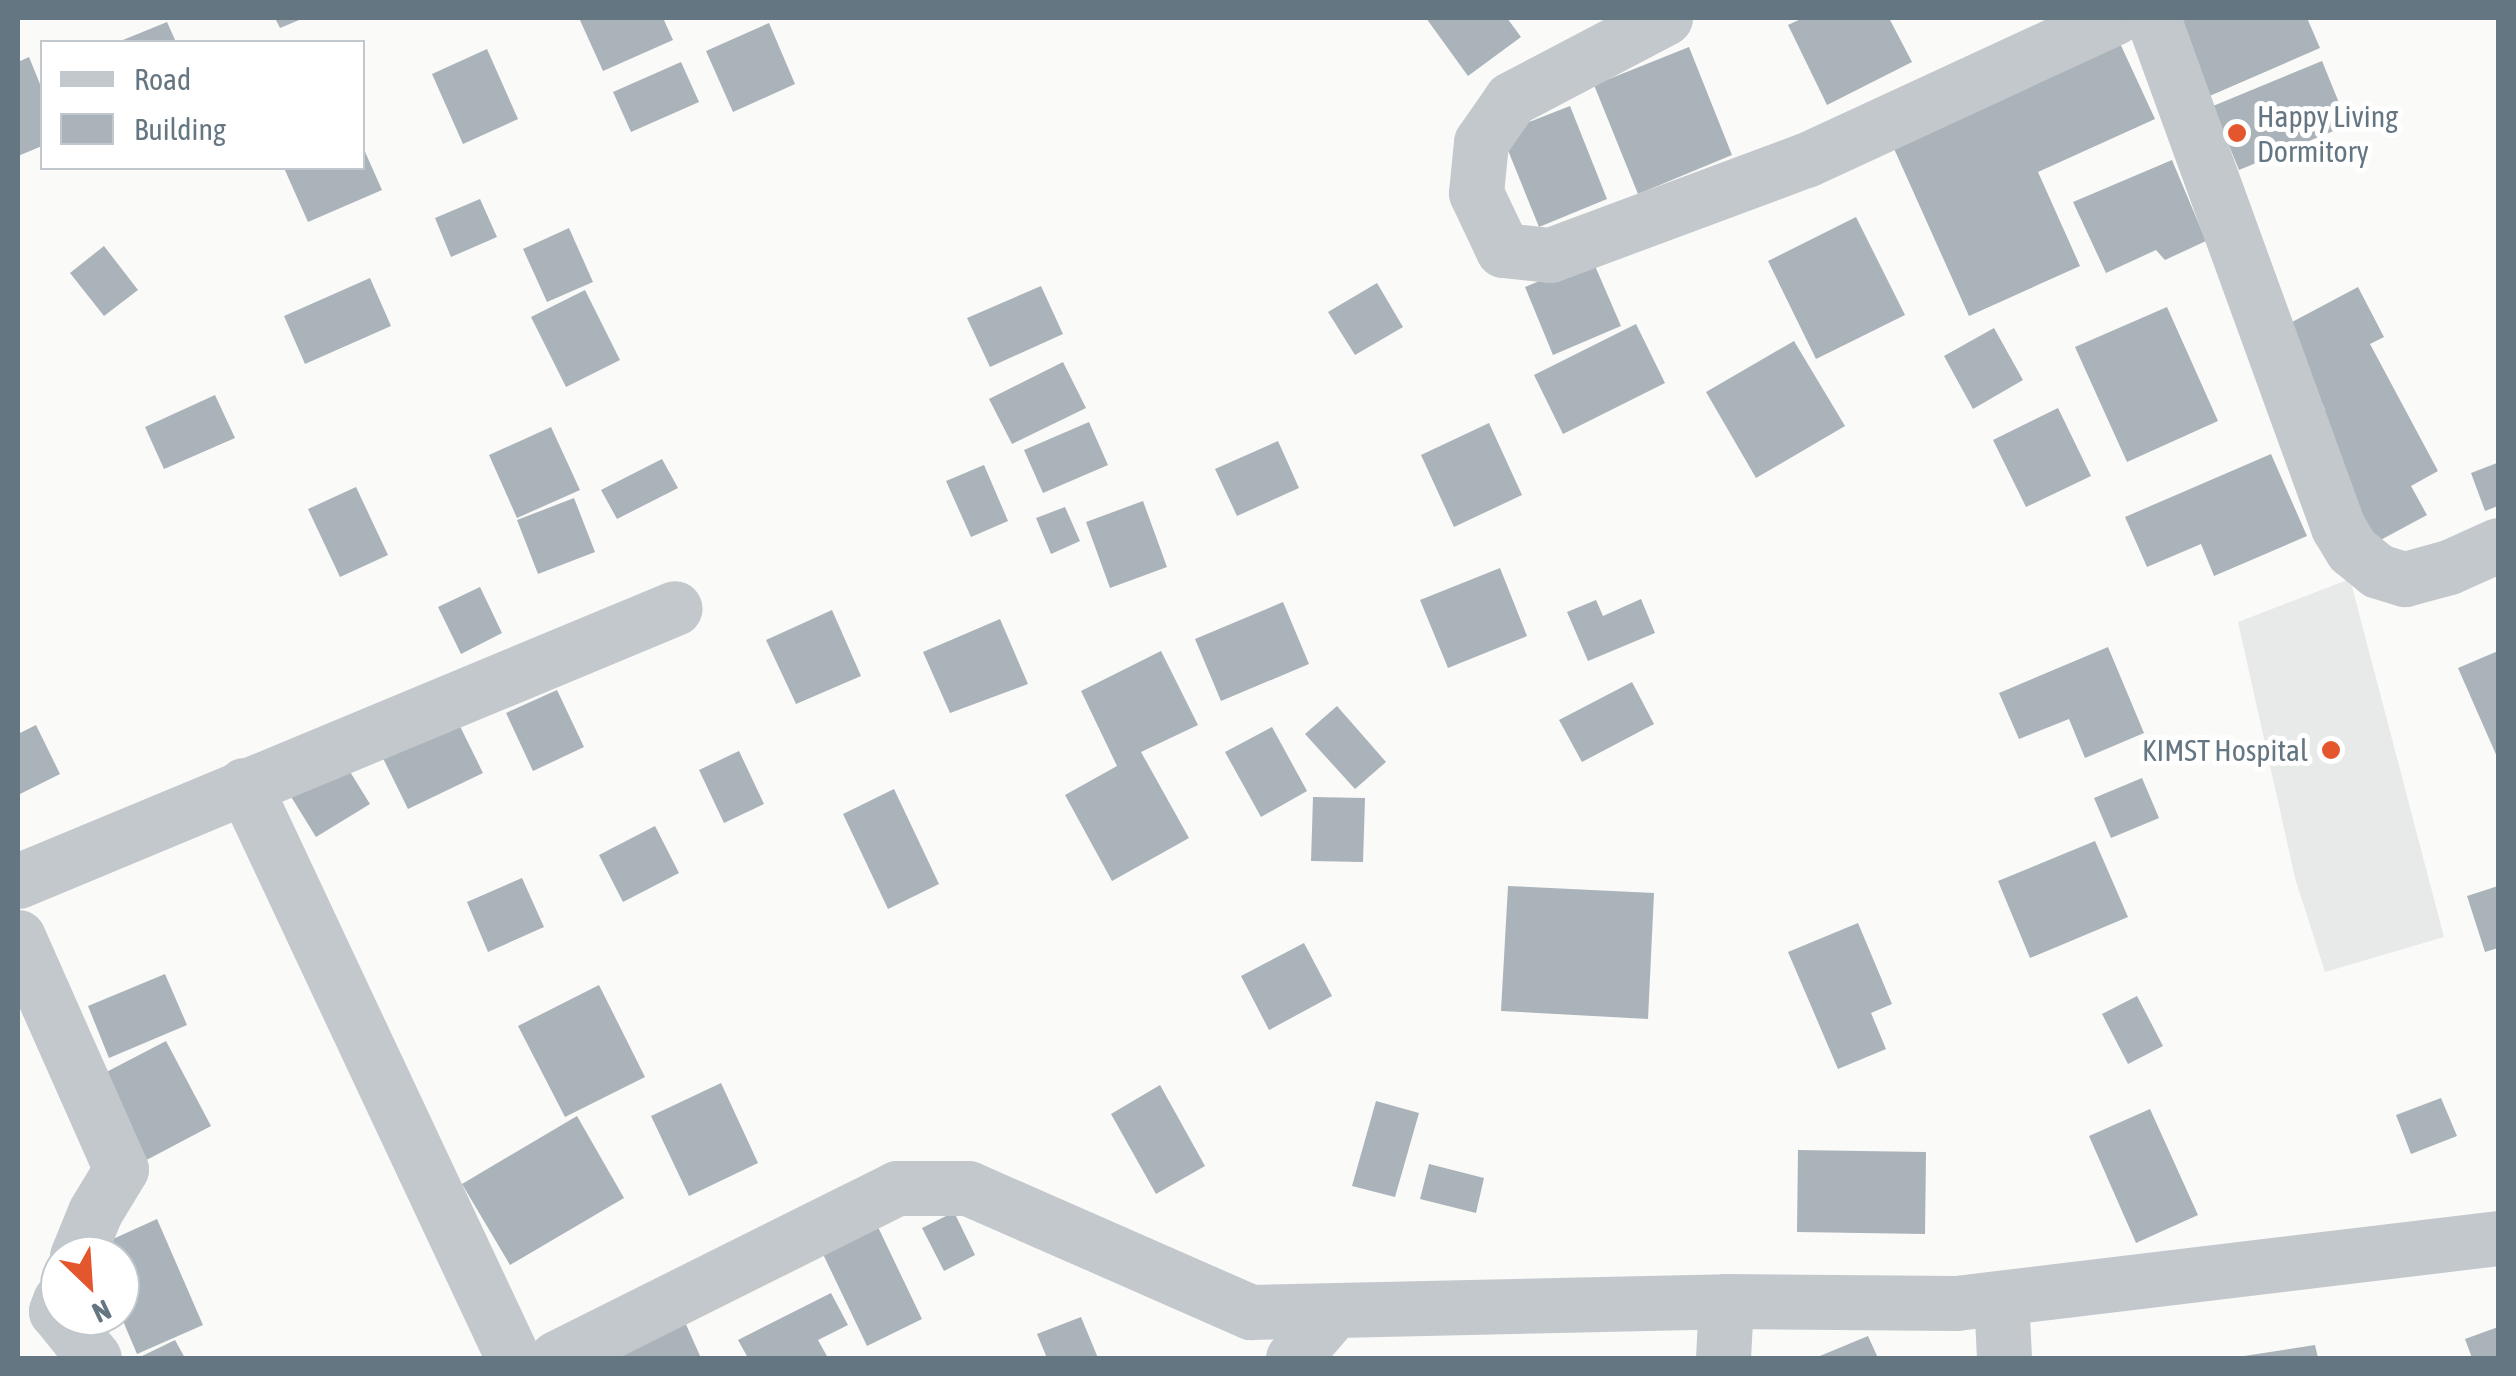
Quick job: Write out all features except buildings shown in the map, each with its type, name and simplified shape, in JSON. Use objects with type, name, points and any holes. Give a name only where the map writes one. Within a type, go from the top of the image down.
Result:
[{"type":"street","points":[[1665,18],[1511,99],[1481,142],[1476,194],[1503,250],[1550,255],[1806,160],[2114,18]]},
{"type":"street","points":[[2154,18],[2338,527],[2352,550],[2378,571],[2405,579],[2449,567],[2498,544]]},
{"type":"street","points":[[18,881],[675,608]]},
{"type":"street","points":[[244,786],[513,1358]]},
{"type":"street","points":[[18,937],[121,1170],[95,1212],[86,1236]]},
{"type":"street","points":[[556,1358],[898,1188],[968,1188],[1251,1312],[1726,1301],[1956,1303],[2498,1238]]},
{"type":"street","points":[[2001,1298],[2004,1358]]},
{"type":"street","points":[[1723,1358],[1726,1301]]},
{"type":"street","points":[[1293,1358],[1334,1311]]},
{"type":"street","points":[[76,1336],[94,1358]]},
{"type":"shaded area","name":"KIMST Hospital","points":[[2350,579],[2444,937],[2325,972],[2295,878],[2238,622]]},
{"type":"place","name":"Happy Living Dormitory","points":[[2237,133]]},
{"type":"place","name":"KIMST Hospital","points":[[2331,750]]}]
